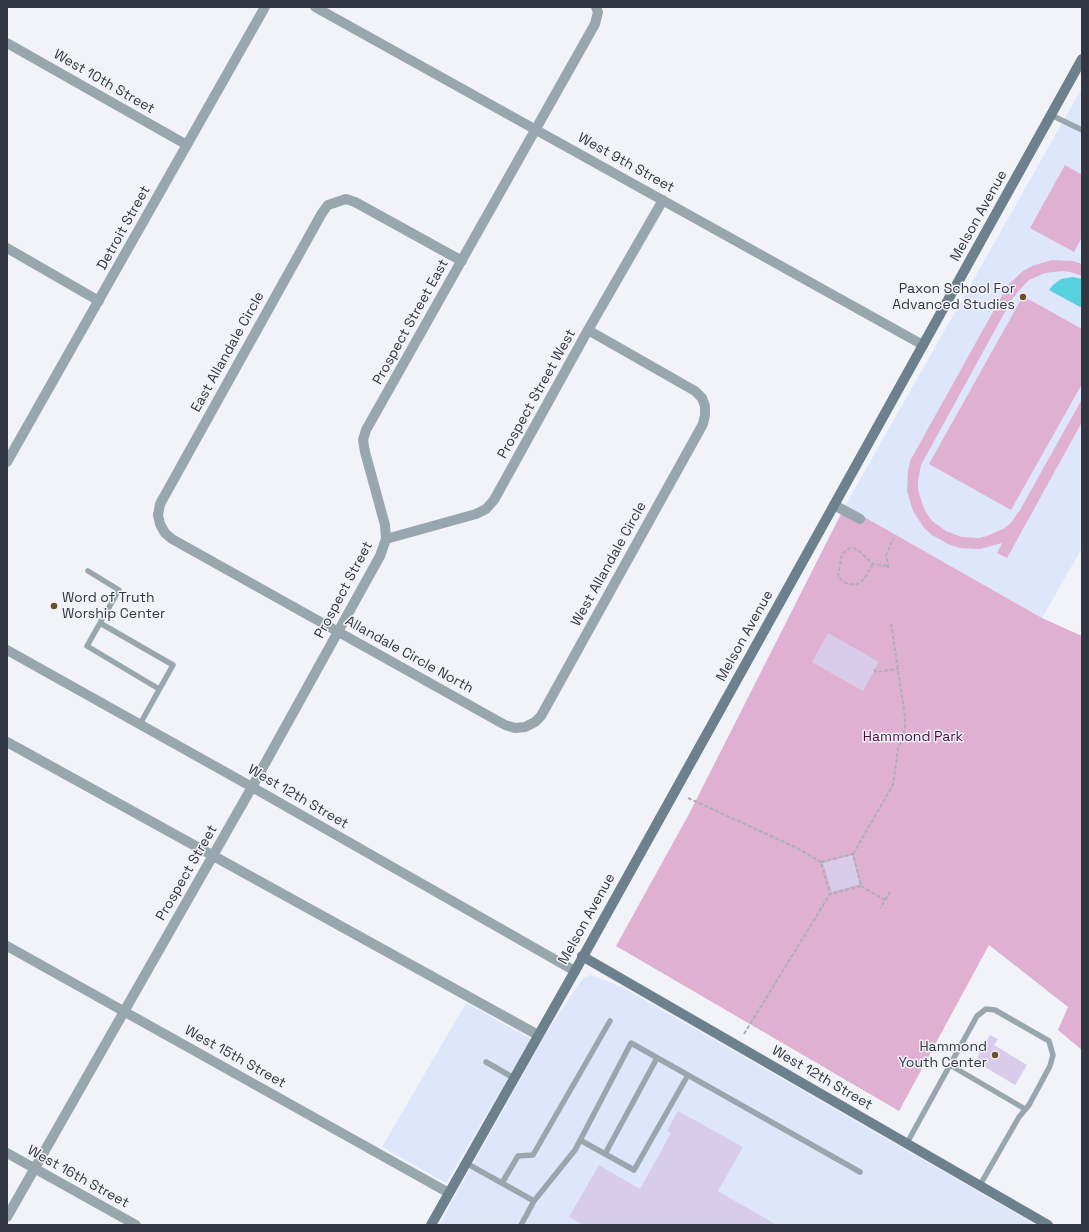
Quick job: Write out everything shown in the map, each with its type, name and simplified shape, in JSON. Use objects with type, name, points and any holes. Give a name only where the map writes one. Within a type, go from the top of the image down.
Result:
[{"type":"street","name":"Detroit Street","points":[[8,458],[99,301],[265,7]]},
{"type":"street","name":"West 9th Street","points":[[315,7],[923,345]]},
{"type":"street","points":[[535,129],[595,24],[598,12],[596,7]]},
{"type":"street","name":"West 10th Street","points":[[7,43],[187,145]]},
{"type":"street","name":"Melson Avenue","points":[[431,1225],[1082,59]]},
{"type":"street","name":"Prospect Street East","points":[[386,539],[382,511],[365,452],[363,440],[366,430],[535,129]]},
{"type":"street","name":"East Allandale Circle","points":[[160,524],[158,515],[160,504],[322,213],[328,205],[346,200],[355,202],[462,261]]},
{"type":"street","name":"Prospect Street West","points":[[386,539],[476,514],[486,509],[494,500],[588,330],[663,200]]},
{"type":"street","points":[[7,248],[99,301]]},
{"type":"street","name":"West Allandale Circle","points":[[525,727],[535,722],[541,716],[703,424],[705,415],[705,406],[702,398],[695,391],[588,330]]},
{"type":"street","points":[[834,505],[860,519]]},
{"type":"street","name":"Allandale Circle North","points":[[160,524],[165,533],[172,539],[505,725],[515,728],[525,727]]},
{"type":"street","name":"Prospect Street","points":[[7,1217],[252,787],[380,556],[386,539]]},
{"type":"street","name":"West 12th Street","points":[[7,650],[252,787],[574,971]]},
{"type":"street","points":[[7,742],[538,1035]]},
{"type":"street","name":"West 15th Street","points":[[7,946],[449,1193]]},
{"type":"street","name":"West 12th Street","points":[[582,956],[1048,1225]]},
{"type":"street","name":"West 16th Street","points":[[7,1153],[136,1225]]},
{"type":"lane","points":[[1051,115],[1082,130]]},
{"type":"lane","points":[[88,571],[119,590],[87,646],[159,688]]},
{"type":"lane","points":[[100,623],[173,665],[140,724]]},
{"type":"lane","points":[[907,1143],[977,1016],[986,1009],[995,1010],[1049,1042],[1053,1055],[1050,1066],[1029,1105],[1018,1117],[980,1185]]},
{"type":"lane","points":[[502,1183],[518,1156],[533,1155],[610,1021]]},
{"type":"lane","points":[[521,1225],[534,1201],[574,1150],[631,1043],[860,1172]]},
{"type":"lane","points":[[605,1154],[657,1058]]},
{"type":"lane","points":[[486,1062],[514,1078]]},
{"type":"lane","points":[[950,1065],[1025,1109]]},
{"type":"lane","points":[[580,1140],[634,1170],[688,1075]]},
{"type":"lane","points":[[466,1163],[534,1201]]},
{"type":"path","points":[[873,564],[864,579],[855,585],[846,583],[838,577],[842,554],[850,548],[854,548],[859,551],[873,564],[888,567],[886,556],[893,538]]},
{"type":"path","points":[[885,900],[862,886],[853,854],[893,784],[898,749],[905,729],[891,623]]},
{"type":"path","points":[[874,669],[876,672],[898,669]]},
{"type":"path","points":[[688,798],[797,848],[821,862],[830,894]]},
{"type":"path","points":[[821,862],[853,854]]},
{"type":"path","points":[[744,1034],[830,894],[862,886]]},
{"type":"path","points":[[880,908],[890,892]]},
{"type":"shaded area","name":"Paxon School For Advanced Studies","points":[[1082,88],[1082,548],[1042,618],[845,506]]},
{"type":"shaded area","points":[[591,975],[622,987],[1036,1225],[439,1225],[545,1035],[583,978]]},
{"type":"shaded area","points":[[466,1003],[531,1039],[446,1183],[382,1147]]},
{"type":"green space","points":[[1065,165],[1082,175],[1082,237],[1074,252],[1030,228]]},
{"type":"green space","points":[[1052,260],[1073,261],[1082,264],[1082,276],[1062,271],[1045,273],[1029,280],[1012,299],[921,465],[918,490],[927,514],[932,521],[946,531],[962,537],[979,538],[1003,529],[1010,524],[1020,510],[1082,399],[1082,422],[1007,558],[997,553],[1002,543],[980,549],[960,548],[950,545],[932,535],[924,528],[913,511],[907,491],[910,461],[1008,285],[1023,271],[1032,266]]},
{"type":"green space","points":[[1023,296],[1082,329],[1082,384],[1011,510],[929,464]]},
{"type":"green space","name":"Hammond Park","points":[[845,506],[1042,618],[1082,636],[1082,1050],[1058,1030],[1068,1007],[989,945],[899,1111],[616,946],[689,814]]},
{"type":"water","points":[[1073,277],[1082,279],[1082,308],[1049,290],[1061,279]]},
{"type":"building","points":[[828,633],[879,662],[863,691],[812,662]]},
{"type":"building","points":[[852,855],[860,884],[832,892],[823,863]]},
{"type":"building","name":"Hammond Youth Center","points":[[990,1035],[998,1039],[994,1045],[1027,1065],[1015,1085],[983,1066],[980,1069],[973,1065]]},
{"type":"building","points":[[678,1111],[743,1147],[718,1191],[777,1225],[583,1225],[569,1217],[599,1165],[640,1189],[671,1133],[667,1131]]},
{"type":"place","name":"Paxon School For Advanced Studies","points":[[1023,297]]},
{"type":"place","name":"Word of Truth Worship Center","points":[[54,606]]},
{"type":"place","name":"Hammond Youth Center","points":[[995,1055]]}]
